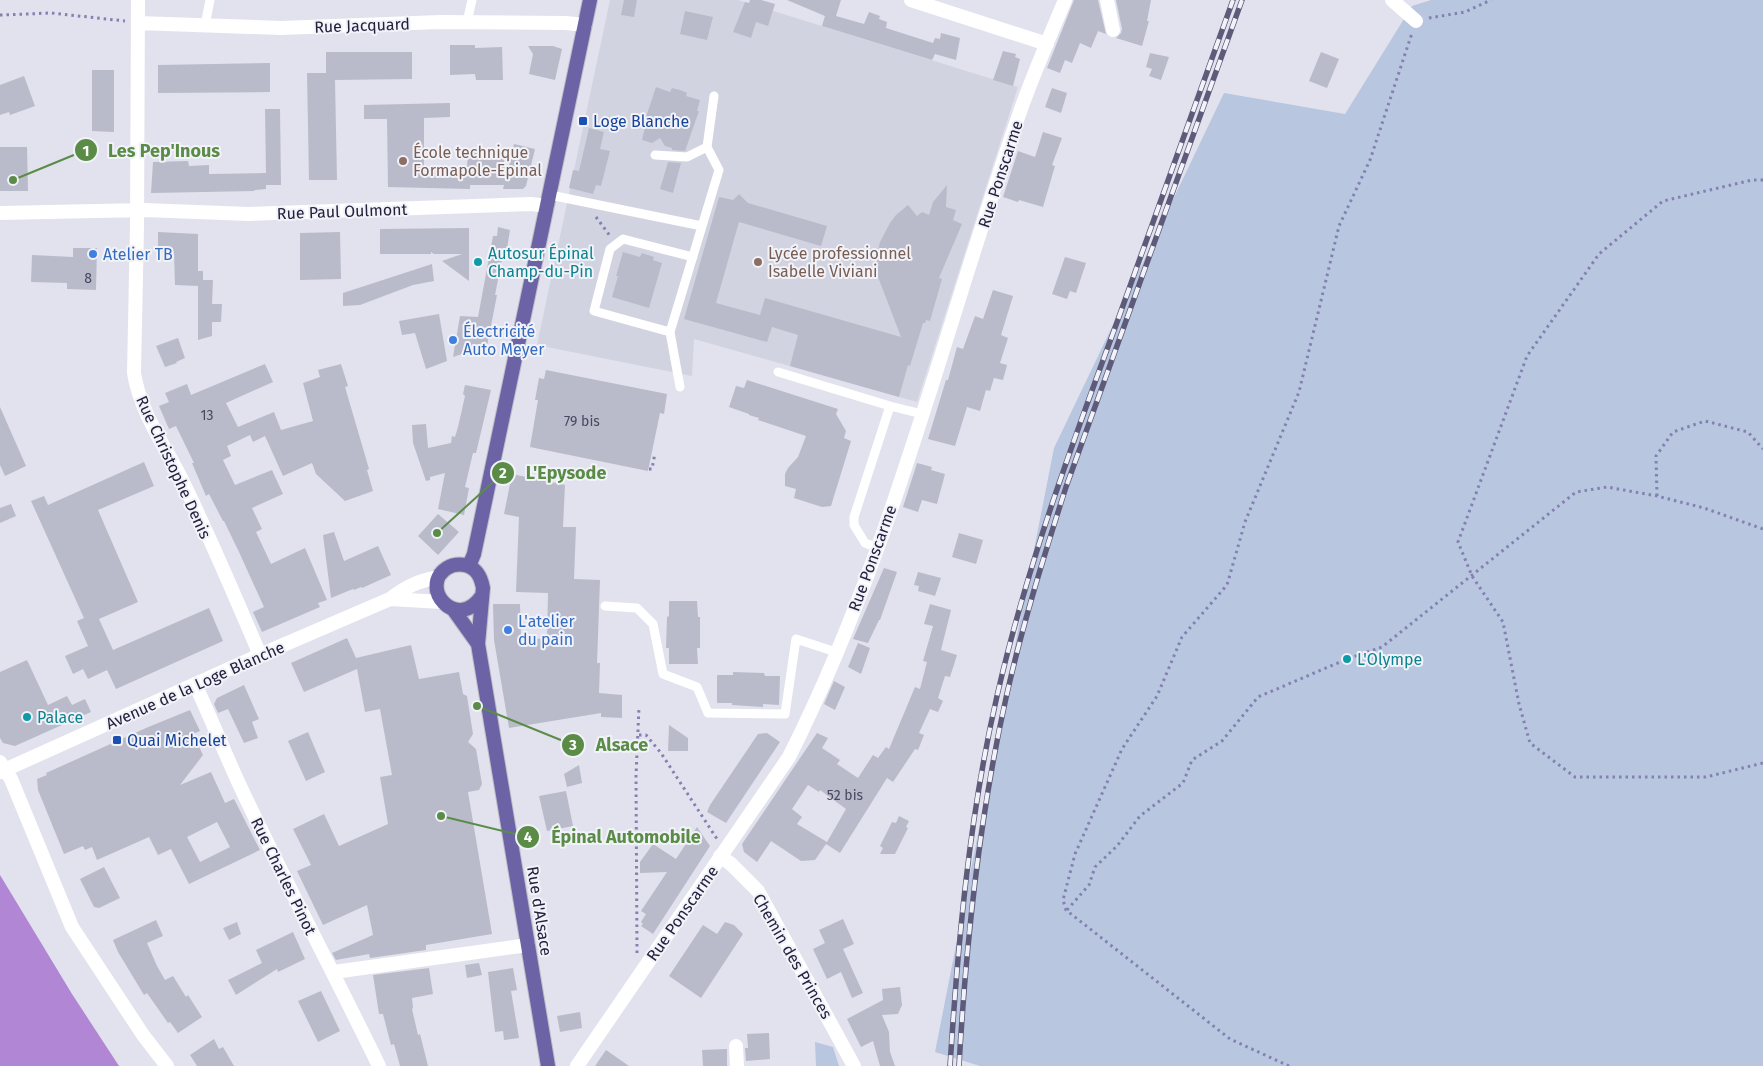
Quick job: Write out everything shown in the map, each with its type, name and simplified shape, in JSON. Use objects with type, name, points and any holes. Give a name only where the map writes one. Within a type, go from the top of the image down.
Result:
[{"type":"main road","points":[[469,566],[474,554],[496,456],[590,0]]},
{"type":"main road","points":[[460,564],[469,566],[476,571],[481,579],[483,588],[481,597],[476,604],[468,609],[448,606],[437,592],[436,585],[439,576],[452,566],[460,564]]},
{"type":"main road","name":"Rue d'Alsace","points":[[481,597],[478,644],[548,1066]]},
{"type":"main road","name":"Rue d'Alsace","points":[[448,606],[478,644]]},
{"type":"street","name":"Rue Christophe Denis","points":[[138,0],[134,373],[136,387],[151,421],[183,481],[260,654]]},
{"type":"street","points":[[910,0],[1047,44]]},
{"type":"street","name":"Rue Ponscarme","points":[[576,1066],[789,757],[807,721],[878,548],[1021,109],[1065,0]]},
{"type":"street","points":[[1107,0],[1113,30]]},
{"type":"street","points":[[1392,0],[1416,21]]},
{"type":"street","name":"Rue Jacquard","points":[[138,22],[281,28],[467,22],[566,23],[585,25]]},
{"type":"street","name":"Rue Paul Oulmont","points":[[0,214],[144,210],[249,214],[531,204],[549,201]]},
{"type":"street","name":"Avenue de la Loge Blanche","points":[[2,768],[390,599],[408,586],[421,580],[439,576]]},
{"type":"street","name":"Avenue de la Loge Blanche","points":[[390,599],[448,606]]},
{"type":"street","name":"Rue Charles Pinot","points":[[195,684],[240,787],[300,910],[334,972],[379,1066]]},
{"type":"street","points":[[2,768],[11,779],[72,927],[143,1034],[167,1066]]},
{"type":"street","name":"Chemin des Princes","points":[[724,852],[731,864],[758,891],[854,1066]]},
{"type":"street","points":[[334,972],[528,945]]},
{"type":"street","points":[[736,1046],[737,1066]]},
{"type":"lane","points":[[205,25],[210,0]]},
{"type":"lane","points":[[467,22],[472,0]]},
{"type":"lane","points":[[680,387],[670,332],[719,170],[707,147],[714,96]]},
{"type":"lane","points":[[655,155],[688,157],[707,147]]},
{"type":"lane","points":[[549,201],[589,203],[702,226]]},
{"type":"lane","points":[[670,332],[594,311],[610,249],[623,239],[693,257]]},
{"type":"lane","points":[[778,372],[922,414]]},
{"type":"lane","points":[[878,548],[865,544],[854,526],[854,517],[890,406]]},
{"type":"lane","points":[[605,606],[637,608],[653,624],[663,674],[697,687],[708,713],[785,714],[796,639],[836,652]]},
{"type":"path","points":[[1289,1066],[1230,1039],[1066,910],[1063,900],[1074,854],[1122,750],[1157,696],[1182,637],[1227,585],[1245,522],[1299,392],[1339,226],[1370,160],[1416,21],[1464,12],[1490,0]]},
{"type":"path","points":[[0,15],[51,13],[138,22]]},
{"type":"path","points":[[1763,180],[1752,180],[1663,201],[1599,254],[1527,356],[1458,542],[1472,576],[1503,622],[1519,704],[1530,743],[1575,777],[1706,777],[1763,762]]},
{"type":"path","points":[[589,203],[590,208],[616,244]]},
{"type":"path","points":[[1657,496],[1656,456],[1673,432],[1705,421],[1748,432],[1763,448]]},
{"type":"path","points":[[649,469],[652,469],[655,453]]},
{"type":"path","points":[[1066,910],[1089,885],[1095,866],[1117,846],[1140,816],[1183,783],[1192,760],[1222,741],[1258,697],[1347,659],[1382,647],[1576,492],[1607,487],[1657,496],[1704,508],[1763,530]]},
{"type":"path","points":[[638,976],[636,934],[636,776],[639,707]]},
{"type":"path","points":[[639,735],[646,735],[661,753],[724,852]]},
{"type":"shaded area","name":"Lycée professionnel Isabelle Viviani","points":[[610,0],[738,0],[1018,87],[917,402],[694,339],[692,376],[537,345]]},
{"type":"shaded area","points":[[1431,0],[1763,0],[1763,1066],[980,1066],[935,1052],[1054,448],[1224,93],[1345,114],[1412,6]]},
{"type":"shaded area","points":[[0,875],[72,994],[119,1066],[0,1066]]},
{"type":"shaded area","points":[[815,1042],[833,1047],[839,1066],[816,1066]]},
{"type":"building","points":[[624,0],[637,0],[634,17],[621,15]]},
{"type":"building","points":[[750,0],[761,0],[775,4],[768,26],[756,22],[751,38],[733,32],[745,2],[749,3]]},
{"type":"building","points":[[787,0],[841,0],[836,16],[864,24],[869,12],[880,16],[879,19],[887,22],[886,28],[933,43],[935,38],[940,39],[941,33],[960,38],[956,60],[935,54],[932,60],[822,26],[825,16]]},
{"type":"building","points":[[1074,0],[1098,0],[1106,34],[1098,31],[1091,48],[1080,43],[1072,63],[1065,60],[1060,73],[1047,68]]},
{"type":"building","points":[[1116,0],[1151,0],[1147,21],[1149,21],[1142,46],[1116,38],[1122,29]]},
{"type":"building","points":[[685,11],[713,17],[707,40],[680,34]]},
{"type":"building","points":[[450,45],[475,45],[475,48],[502,47],[503,80],[476,80],[475,74],[450,75]]},
{"type":"building","points":[[528,46],[553,46],[562,49],[555,80],[529,74],[533,54]]},
{"type":"building","points":[[1003,51],[1016,54],[1015,57],[1020,59],[1013,86],[993,80]]},
{"type":"building","points":[[326,52],[412,52],[412,79],[335,80],[337,180],[309,180],[307,73],[326,73]]},
{"type":"building","points":[[1321,52],[1339,59],[1327,88],[1309,81]]},
{"type":"building","points":[[1150,53],[1169,57],[1161,80],[1149,76],[1152,69],[1146,67]]},
{"type":"building","points":[[270,63],[270,92],[158,93],[158,65]]},
{"type":"building","points":[[92,70],[114,70],[114,132],[92,131]]},
{"type":"building","points":[[24,76],[35,106],[10,115],[9,112],[0,115],[0,85]]},
{"type":"building","points":[[656,87],[670,92],[672,88],[680,90],[687,93],[686,96],[700,100],[697,111],[699,111],[685,151],[672,150],[672,148],[665,146],[660,138],[652,143],[642,140],[645,127],[643,126]]},
{"type":"building","points":[[1052,88],[1067,93],[1061,113],[1045,107]]},
{"type":"building","points":[[450,103],[450,117],[424,118],[424,168],[467,167],[468,152],[504,156],[504,167],[509,167],[514,144],[535,149],[526,186],[523,189],[503,189],[504,185],[470,185],[470,189],[388,187],[387,119],[364,119],[364,105]]},
{"type":"building","points":[[265,109],[280,109],[281,185],[266,185],[266,189],[254,191],[151,193],[153,162],[188,161],[189,166],[209,165],[209,174],[266,173]]},
{"type":"building","points":[[589,128],[604,132],[600,149],[610,151],[601,186],[596,185],[593,194],[569,188],[573,170],[579,171]]},
{"type":"building","points":[[1043,132],[1062,138],[1052,165],[1055,166],[1043,207],[1003,197],[1018,151],[1035,157]]},
{"type":"building","points":[[0,147],[27,147],[28,191],[0,191]]},
{"type":"building","points":[[668,162],[681,163],[673,193],[660,189]]},
{"type":"building","points":[[947,185],[946,207],[956,210],[953,220],[962,224],[939,278],[942,279],[930,321],[926,320],[923,323],[899,397],[790,366],[798,335],[772,327],[767,342],[684,319],[719,197],[733,200],[739,194],[748,203],[827,226],[821,246],[739,222],[716,303],[760,315],[765,298],[901,337],[878,277],[877,254],[880,242],[896,215],[908,205],[917,216],[922,212],[929,215],[933,202]]},
{"type":"building","points":[[498,227],[510,230],[506,255],[503,254],[487,346],[453,357],[460,316],[478,317],[493,236],[497,236]]},
{"type":"building","points":[[469,228],[469,281],[442,261],[462,254],[434,254],[431,252],[431,254],[380,254],[380,229]]},
{"type":"building","points":[[158,232],[198,234],[198,271],[203,271],[203,280],[213,280],[212,304],[222,304],[221,322],[212,322],[212,336],[198,340],[198,286],[175,285],[174,252],[158,252]]},
{"type":"building","points":[[340,232],[341,279],[300,280],[300,233]]},
{"type":"building","points":[[73,248],[97,248],[96,290],[67,289],[67,283],[31,282],[32,255],[73,257]]},
{"type":"building","points":[[623,252],[640,257],[642,253],[654,257],[653,260],[662,263],[649,308],[612,297]]},
{"type":"building","points":[[1065,257],[1086,263],[1076,293],[1070,291],[1067,299],[1052,294]]},
{"type":"building","points":[[432,264],[434,281],[413,285],[360,305],[343,306],[343,293]]},
{"type":"building","points":[[993,290],[1013,296],[1001,335],[1008,338],[1000,363],[1007,365],[1003,380],[994,378],[990,391],[986,390],[980,411],[967,407],[955,446],[928,439],[957,347],[963,349],[975,316],[983,319]]},
{"type":"building","points":[[439,314],[447,361],[426,369],[415,333],[402,335],[399,321]]},
{"type":"building","points":[[178,338],[185,358],[165,367],[156,346]]},
{"type":"building","points":[[265,364],[273,382],[226,403],[238,427],[274,412],[281,430],[313,421],[303,383],[320,377],[318,370],[341,364],[348,386],[345,387],[369,469],[367,470],[373,491],[345,501],[316,474],[312,463],[283,476],[265,436],[253,442],[250,435],[227,446],[231,456],[223,460],[235,485],[272,470],[283,494],[252,508],[262,529],[256,532],[271,564],[305,548],[327,600],[318,603],[320,607],[262,632],[253,612],[264,607],[239,552],[209,494],[206,496],[192,463],[194,463],[176,426],[169,429],[159,406],[169,402],[165,393],[187,384],[191,395]]},
{"type":"building","points":[[546,370],[667,394],[664,414],[660,413],[648,471],[530,447],[538,400],[535,400],[539,378],[544,379]]},
{"type":"building","points":[[747,380],[838,409],[836,414],[846,431],[844,438],[851,441],[831,506],[822,507],[794,498],[796,489],[785,486],[785,474],[798,457],[806,436],[758,420],[759,418],[729,407],[736,386],[744,388]]},
{"type":"building","points":[[465,385],[491,390],[476,453],[473,453],[465,487],[469,488],[464,515],[438,509],[445,473],[430,477],[430,480],[426,481],[413,443],[412,425],[426,424],[428,448],[451,443],[452,436],[455,437],[458,427],[465,396],[463,394]]},
{"type":"building","points":[[0,407],[26,466],[5,476],[0,465]]},
{"type":"building","points":[[144,462],[154,486],[98,510],[138,602],[99,619],[113,650],[209,608],[223,641],[116,689],[107,670],[88,679],[83,669],[73,674],[65,656],[88,646],[77,621],[84,618],[31,501],[44,496],[48,505]]},
{"type":"building","points":[[917,463],[932,467],[931,470],[945,474],[937,504],[922,500],[918,512],[903,507]]},
{"type":"building","points":[[512,474],[565,485],[563,527],[576,527],[574,579],[600,580],[597,663],[600,663],[599,693],[622,695],[622,718],[601,717],[601,713],[509,728],[494,640],[493,604],[520,604],[521,638],[547,639],[548,593],[516,592],[519,517],[504,514]]},
{"type":"building","points":[[11,504],[16,516],[0,523],[0,508]]},
{"type":"building","points":[[438,514],[459,532],[438,555],[418,536]]},
{"type":"building","points":[[334,532],[344,561],[378,546],[391,575],[362,588],[353,589],[331,598],[323,535]]},
{"type":"building","points":[[959,533],[983,540],[976,564],[952,557]]},
{"type":"building","points":[[884,568],[897,572],[880,620],[868,643],[853,639]]},
{"type":"building","points":[[918,572],[941,578],[935,596],[918,591],[919,586],[914,585]]},
{"type":"building","points":[[669,601],[697,601],[698,617],[700,617],[700,648],[697,648],[698,664],[669,664],[669,648],[666,648]]},
{"type":"building","points":[[930,604],[951,610],[941,650],[957,655],[950,677],[945,676],[938,698],[943,701],[938,712],[930,709],[919,733],[924,735],[918,750],[915,749],[893,782],[887,778],[840,853],[826,844],[815,860],[801,861],[771,841],[757,862],[744,852],[742,844],[817,733],[828,738],[822,748],[840,760],[837,764],[858,778],[873,755],[878,758],[886,747],[889,749],[915,687],[920,689],[927,662],[923,661],[933,626],[924,624]],"holes":[[[808,785],[819,792],[820,790],[846,809],[827,842],[797,824],[802,817],[792,809]]]},
{"type":"building","points":[[347,638],[356,658],[411,645],[419,679],[459,672],[463,694],[467,696],[473,734],[468,742],[476,749],[482,784],[479,790],[468,792],[492,934],[426,945],[426,950],[370,958],[369,954],[336,960],[332,953],[373,935],[367,905],[323,925],[297,871],[311,865],[293,829],[324,814],[339,846],[388,824],[380,777],[392,775],[380,709],[365,712],[357,669],[304,692],[291,663]]},
{"type":"building","points":[[858,643],[870,648],[861,674],[848,667]]},
{"type":"building","points":[[27,660],[48,705],[67,696],[72,705],[85,699],[91,712],[15,746],[3,743],[0,738],[0,672]]},
{"type":"building","points":[[733,672],[764,673],[765,676],[780,676],[779,705],[763,704],[763,707],[717,703],[717,675],[733,675]]},
{"type":"building","points":[[834,681],[845,687],[835,710],[824,704]]},
{"type":"building","points":[[244,685],[259,719],[252,722],[258,738],[244,743],[228,709],[218,713],[214,704],[217,698]]},
{"type":"building","points":[[190,710],[200,731],[193,734],[203,755],[180,785],[211,772],[225,803],[234,799],[260,850],[189,884],[171,849],[158,855],[149,837],[97,860],[92,847],[85,850],[83,846],[64,854],[38,790],[37,779],[47,775],[46,773]],"holes":[[[217,822],[230,847],[200,862],[187,837]]]},
{"type":"building","points":[[669,725],[688,738],[688,751],[668,751]]},
{"type":"building","points":[[308,732],[325,772],[306,781],[288,741]]},
{"type":"building","points":[[767,733],[780,742],[726,823],[707,812],[758,734]]},
{"type":"building","points":[[579,765],[582,783],[567,787],[564,774]]},
{"type":"building","points":[[566,791],[573,826],[547,831],[539,796]]},
{"type":"building","points":[[899,816],[909,821],[906,827],[908,828],[895,854],[880,854],[883,848],[880,846],[892,822],[896,823]]},
{"type":"building","points":[[697,827],[710,846],[653,934],[641,926],[643,924],[641,922],[646,914],[641,911],[667,872],[640,873],[640,862],[653,844],[676,859]]},
{"type":"building","points":[[104,867],[120,898],[99,908],[94,907],[80,879]]},
{"type":"building","points":[[843,919],[854,944],[843,949],[863,993],[852,998],[841,972],[827,979],[813,949],[825,943],[819,930]]},
{"type":"building","points":[[156,920],[163,936],[147,943],[157,966],[165,980],[173,976],[186,997],[188,995],[202,1017],[178,1033],[170,1022],[168,1023],[147,993],[144,995],[118,952],[113,940]]},
{"type":"building","points":[[237,922],[241,934],[229,940],[223,928]]},
{"type":"building","points":[[725,922],[734,925],[743,934],[701,998],[669,976],[703,925],[717,934]]},
{"type":"building","points":[[293,932],[305,959],[278,972],[277,969],[236,995],[228,980],[262,963],[256,950]]},
{"type":"building","points":[[479,963],[482,975],[467,978],[465,965]]},
{"type":"building","points":[[429,968],[433,994],[412,998],[412,1009],[418,1035],[420,1034],[428,1066],[400,1066],[394,1044],[391,1045],[383,1014],[379,1014],[373,975]]},
{"type":"building","points":[[513,968],[517,990],[511,991],[519,1038],[504,1040],[503,1031],[495,1032],[488,972]]},
{"type":"building","points":[[900,987],[902,1005],[898,1014],[882,1015],[889,1032],[890,1052],[895,1066],[880,1066],[873,1041],[861,1047],[847,1019],[883,1000],[882,989]]},
{"type":"building","points":[[321,991],[340,1031],[318,1042],[298,1001]]},
{"type":"building","points":[[580,1012],[582,1028],[560,1032],[557,1016]]},
{"type":"building","points":[[769,1033],[770,1059],[746,1061],[745,1048],[748,1048],[747,1034]]},
{"type":"building","points":[[214,1039],[219,1049],[223,1047],[234,1066],[197,1066],[190,1055]]},
{"type":"building","points":[[727,1049],[727,1066],[703,1066],[702,1050]]},
{"type":"building","points":[[606,1050],[629,1066],[595,1066]]},
{"type":"railway","points":[[950,1066],[961,927],[972,834],[987,742],[1009,649],[1050,509],[1233,0]]},
{"type":"railway","points":[[959,1066],[970,927],[981,835],[997,743],[1019,644],[1066,487],[1242,0]]},
{"type":"place","name":"Loge Blanche","points":[[583,121]]},
{"type":"place","name":"École technique Formapole-Epinal","points":[[403,161]]},
{"type":"place","name":"Les Pep'Inous","points":[[13,180]]},
{"type":"place","name":"Atelier TB","points":[[93,254]]},
{"type":"place","name":"Autosur Épinal Champ-du-Pin","points":[[478,262]]},
{"type":"place","name":"Lycée professionnel Isabelle Viviani","points":[[758,262]]},
{"type":"place","name":"Électricité Auto Meyer","points":[[453,340]]},
{"type":"place","name":"L'Epysode","points":[[437,533]]},
{"type":"place","name":"L'atelier du pain","points":[[508,630]]},
{"type":"place","name":"L'Olympe","points":[[1347,659]]},
{"type":"place","name":"Alsace","points":[[477,706]]},
{"type":"place","name":"Palace","points":[[27,717]]},
{"type":"place","name":"Quai Michelet","points":[[117,740]]},
{"type":"place","name":"Épinal Automobile","points":[[441,816]]}]
